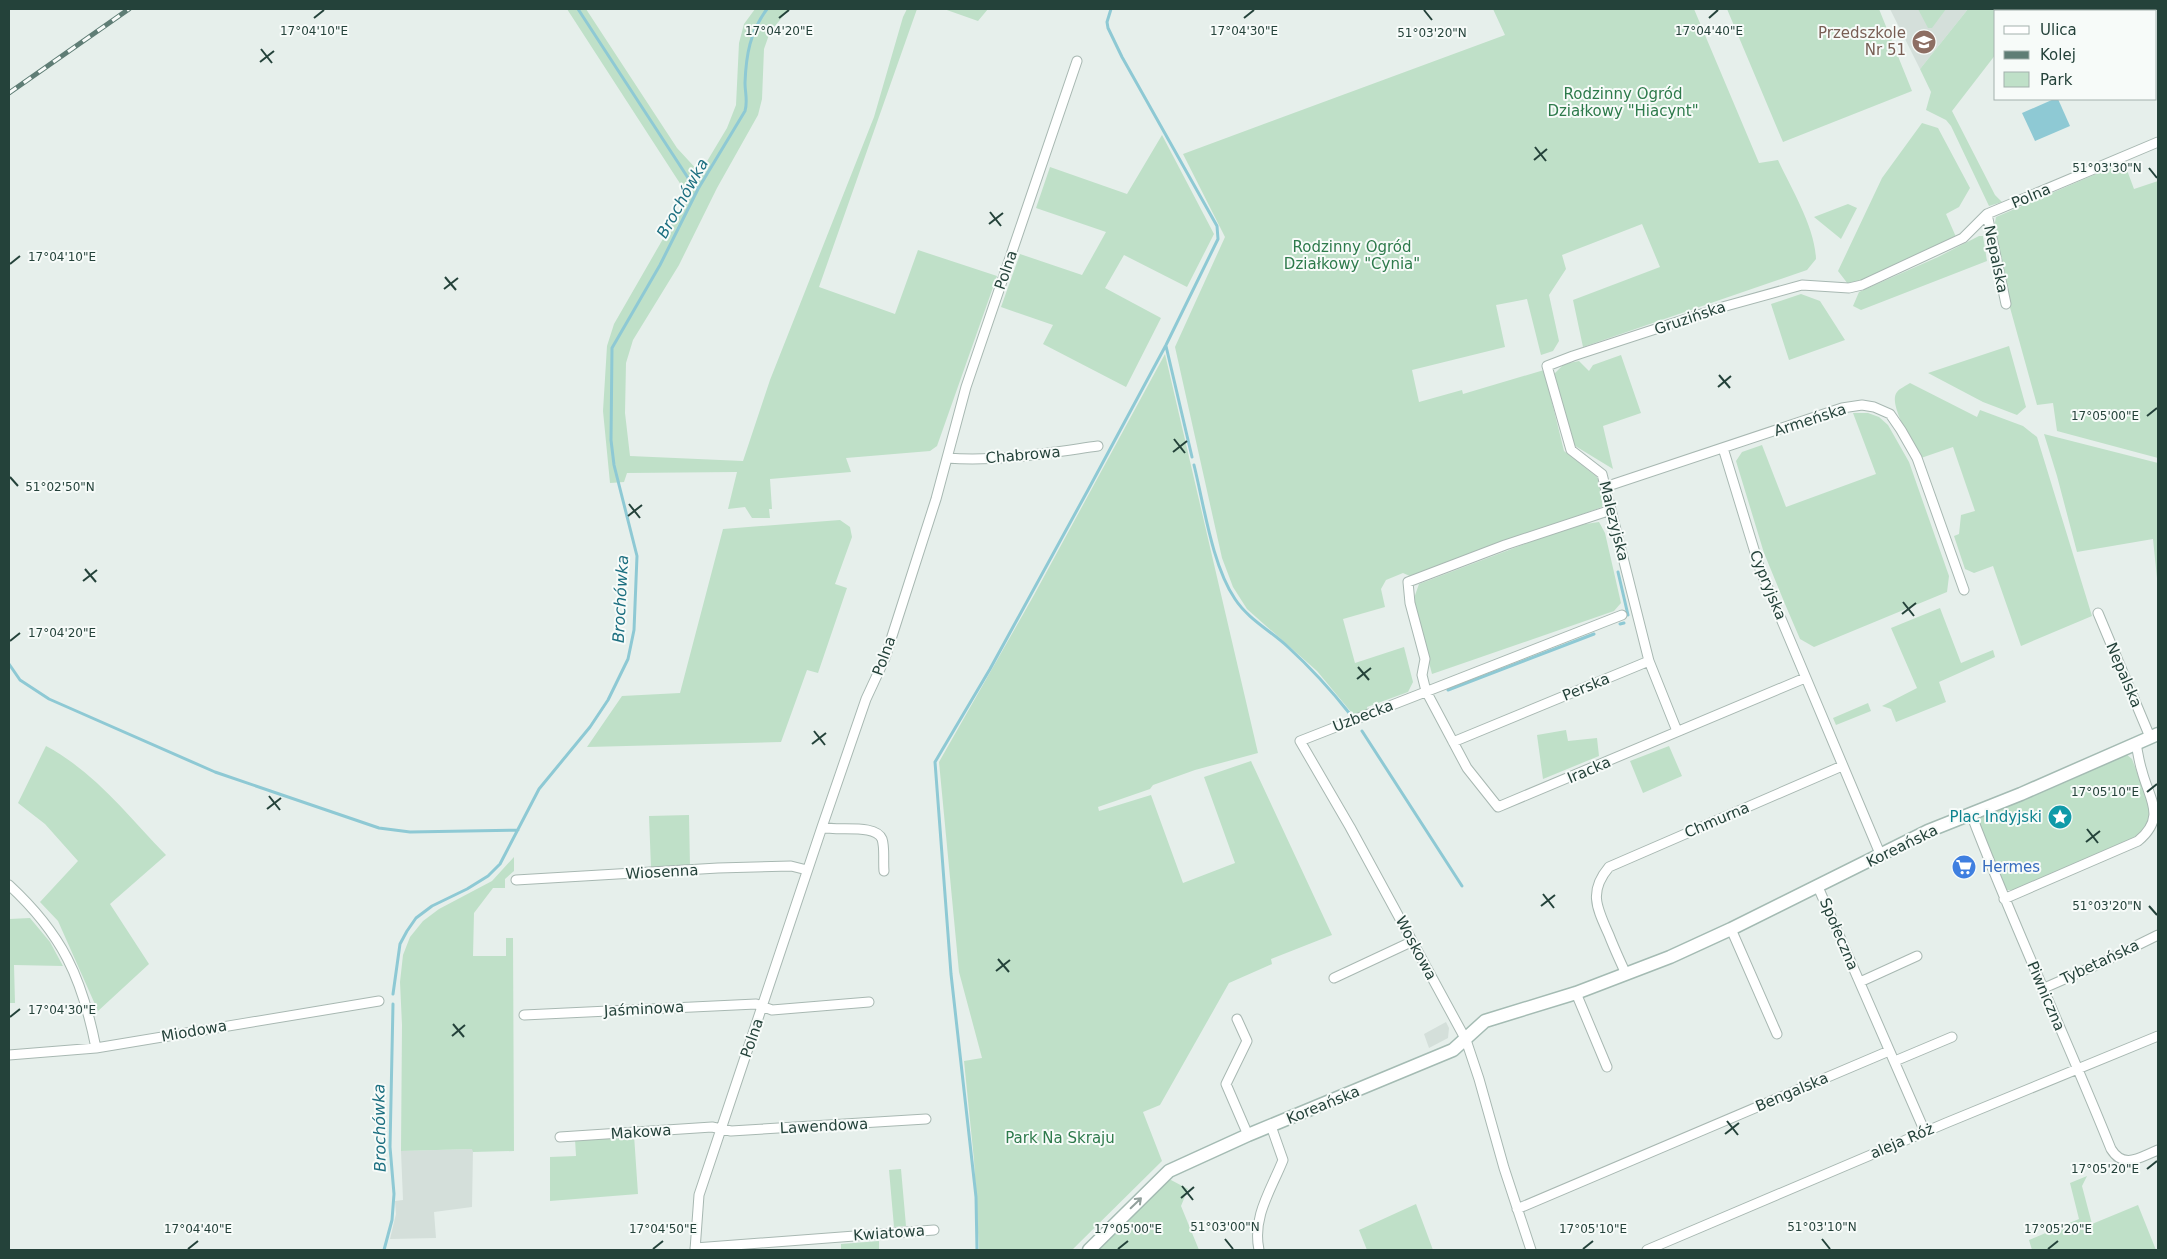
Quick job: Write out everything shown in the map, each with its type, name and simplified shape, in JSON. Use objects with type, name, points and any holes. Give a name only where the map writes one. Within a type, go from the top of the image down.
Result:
[{"type":"street","name":"Polna","points":[[695,1249],[700,1195],[721,1129],[866,699],[884,658],[936,499],[966,387],[1077,61]]},
{"type":"street","name":"Polna","points":[[1987,214],[2158,142]]},
{"type":"street","name":"Gruzińska","points":[[1547,366],[1726,306],[1802,285],[1849,288],[1862,285],[1964,238],[1987,214]]},
{"type":"street","name":"Nepalska","points":[[1987,214],[2006,304]]},
{"type":"street","name":"Malezyjska","points":[[1547,366],[1571,450],[1602,474],[1649,661]]},
{"type":"street","name":"Armeńska","points":[[1606,487],[1842,408],[1862,405],[1873,406],[1890,414],[1917,458],[1964,590]]},
{"type":"street","name":"Chabrowa","points":[[947,458],[966,460],[1024,456],[1098,446]]},
{"type":"street","name":"Cypryjska","points":[[1723,448],[1754,554],[1842,766]]},
{"type":"street","points":[[1426,691],[1422,675],[1425,659],[1410,603],[1408,582],[1505,545],[1611,510]]},
{"type":"street","name":"Nepalska","points":[[2098,613],[2154,735]]},
{"type":"street","name":"Uzbecka","points":[[1300,741],[1622,615]]},
{"type":"street","points":[[1649,661],[1677,731]]},
{"type":"street","name":"Perska","points":[[1453,742],[1649,661]]},
{"type":"street","name":"Iracka","points":[[1426,691],[1467,768],[1498,807],[1609,762],[1677,731],[1805,678]]},
{"type":"street","name":"Koreańska","points":[[1089,1250],[1169,1172],[1248,1135],[1453,1050],[1466,1040],[1479,1025],[1493,1017],[1534,1007],[1576,993],[1670,957],[1818,887],[1928,831],[2154,735]]},
{"type":"street","name":"Woskowa","points":[[1300,741],[1350,827],[1466,1040],[1504,1168],[1531,1250]]},
{"type":"street","points":[[2004,899],[2138,841],[2147,834],[2154,820],[2155,811],[2142,772],[2136,744]]},
{"type":"street","points":[[1842,766],[1881,856]]},
{"type":"street","name":"Chmurna","points":[[1626,974],[1597,908],[1596,891],[1601,877],[1609,867],[1842,766]]},
{"type":"street","name":"Piwniczna","points":[[1970,814],[2004,899],[2111,1149],[2116,1157],[2129,1161],[2158,1150]]},
{"type":"street","points":[[822,827],[830,830],[872,829],[878,833],[882,840],[884,871]]},
{"type":"street","name":"Wiosenna","points":[[516,880],[718,868],[791,866],[807,870]]},
{"type":"street","points":[[9,885],[35,910],[55,936],[79,983],[89,1013],[96,1048]]},
{"type":"street","name":"Społeczna","points":[[1818,887],[1925,1132]]},
{"type":"street","points":[[1731,929],[1777,1034]]},
{"type":"street","name":"Tybetańska","points":[[2042,989],[2102,964],[2158,935]]},
{"type":"street","points":[[1334,978],[1411,942]]},
{"type":"street","name":"Społeczna","points":[[1860,982],[1917,956]]},
{"type":"street","points":[[1576,993],[1607,1067]]},
{"type":"street","name":"Miodowa","points":[[9,1055],[96,1048],[379,1001]]},
{"type":"street","name":"Jaśminowa","points":[[524,1015],[756,1004],[772,1010],[869,1002]]},
{"type":"street","points":[[1237,1019],[1247,1041],[1226,1084],[1248,1135]]},
{"type":"street","name":"aleja Róż","points":[[1646,1250],[2158,1036]]},
{"type":"street","points":[[1895,1061],[1952,1037]]},
{"type":"street","name":"Bengalska","points":[[1517,1209],[1889,1050]]},
{"type":"street","name":"Lawendowa","points":[[721,1129],[731,1131],[926,1119]]},
{"type":"street","points":[[1259,1250],[1257,1240],[1260,1213],[1283,1160],[1271,1126]]},
{"type":"street","name":"Makowa","points":[[560,1137],[712,1127],[721,1129]]},
{"type":"street","name":"Kwiatowa","points":[[695,1249],[934,1230]]},
{"type":"shaded area","name":"Przedszkole Nr 51","points":[[1890,9],[1968,9],[1920,69]]},
{"type":"shaded area","points":[[1446,1022],[1449,1028],[1448,1038],[1429,1048],[1424,1034]]},
{"type":"shaded area","points":[[473,1149],[472,1207],[434,1212],[436,1238],[390,1239],[396,1214],[395,1201],[403,1200],[401,1151]]},
{"type":"green space","points":[[567,9],[586,9],[677,148],[700,173],[727,128],[736,105],[739,43],[744,24],[755,9],[789,9],[770,32],[764,49],[762,99],[758,115],[717,188],[679,265],[633,340],[626,363],[625,413],[630,456],[743,461],[770,380],[874,117],[903,17],[907,9],[917,9],[819,287],[895,314],[918,250],[997,276],[937,446],[930,451],[846,458],[851,472],[770,479],[772,509],[769,509],[770,518],[752,518],[745,507],[728,509],[737,472],[627,473],[624,482],[610,483],[603,411],[607,346],[614,324],[679,211],[682,201],[681,185]]},
{"type":"green space","points":[[944,9],[988,9],[978,21]]},
{"type":"green space","points":[[1493,9],[1694,9],[1759,163],[1778,160],[1807,221],[1815,247],[1816,259],[1807,270],[1583,347],[1573,300],[1660,267],[1642,224],[1562,255],[1566,269],[1549,295],[1559,341],[1553,351],[1541,355],[1527,299],[1496,305],[1505,347],[1412,370],[1419,402],[1462,390],[1463,394],[1544,370],[1564,451],[1597,477],[1603,495],[1602,507],[1412,577],[1403,573],[1386,580],[1381,589],[1385,607],[1343,619],[1355,663],[1404,647],[1413,682],[1408,692],[1367,707],[1368,713],[1356,718],[1317,671],[1247,609],[1233,587],[1222,558],[1175,347],[1225,237],[1183,154],[1505,35]]},
{"type":"green space","points":[[1727,9],[1879,9],[1912,91],[1783,142]]},
{"type":"green space","points":[[1918,9],[1946,9],[1932,28],[1928,28]]},
{"type":"green space","points":[[1968,9],[2031,9],[1994,10],[1994,57],[1952,111],[1995,195],[2002,202],[1989,206],[1951,126],[1946,120],[1926,110],[1931,92],[1920,69]]},
{"type":"green space","points":[[1922,123],[1938,128],[1970,188],[1959,207],[1946,214],[1956,237],[1861,281],[1848,284],[1838,271],[1882,178]]},
{"type":"green space","points":[[1162,135],[1214,234],[1187,287],[1124,255],[1105,288],[1161,318],[1126,387],[1043,344],[1053,325],[1001,307],[1020,254],[1082,275],[1106,232],[1036,208],[1050,167],[1127,194]]},
{"type":"green space","points":[[2124,162],[2134,189],[2158,181],[2158,458],[2057,431],[2053,403],[2037,405],[2009,304],[1994,227],[1996,217]]},
{"type":"green space","points":[[1848,204],[1857,208],[1841,239],[1814,217]]},
{"type":"green space","points":[[1979,236],[1983,236],[1987,261],[1861,310],[1853,306],[1859,292],[1938,257]]},
{"type":"green space","points":[[1801,294],[1820,301],[1845,340],[1789,360],[1771,304]]},
{"type":"green space","points":[[2009,346],[2026,407],[2017,415],[1983,402],[1928,373]]},
{"type":"green space","name":"Park Na Skraju","points":[[1165,354],[1258,753],[1195,770],[1153,785],[1150,789],[1098,807],[1099,811],[1151,795],[1183,883],[1235,863],[1204,777],[1251,761],[1332,935],[1271,959],[1272,964],[1229,983],[1160,1105],[1143,1112],[1162,1161],[1072,1250],[979,1250],[974,1160],[964,1061],[982,1058],[959,972],[939,762],[1034,595]]},
{"type":"green space","points":[[1621,355],[1641,413],[1603,426],[1613,469],[1572,444],[1554,374],[1564,364],[1579,361],[1589,371],[1593,365]]},
{"type":"green space","points":[[1910,383],[1977,417],[1980,410],[2023,426],[2037,437],[2092,616],[2021,646],[1993,566],[1974,573],[1965,569],[1954,536],[1959,534],[1961,515],[1975,511],[1953,447],[1921,458],[1898,415],[1895,398],[1897,392]]},
{"type":"green space","points":[[1853,413],[1868,413],[1879,417],[1888,425],[1909,462],[1949,576],[1947,592],[1814,647],[1800,639],[1785,604],[1764,553],[1736,461],[1742,452],[1762,445],[1786,507],[1876,474]]},
{"type":"green space","points":[[2044,434],[2158,463],[2158,588],[2153,539],[2077,552]]},
{"type":"green space","points":[[840,520],[850,527],[852,537],[835,584],[847,588],[818,673],[807,670],[781,742],[587,747],[622,696],[680,693],[723,529]]},
{"type":"green space","points":[[1599,522],[1605,533],[1621,603],[1614,611],[1432,674],[1413,601],[1419,584],[1572,526]]},
{"type":"green space","points":[[1940,608],[1961,663],[1993,650],[1995,657],[1939,682],[1946,702],[1896,722],[1891,709],[1882,706],[1917,688],[1891,628]]},
{"type":"green space","points":[[1868,703],[1871,711],[1836,725],[1833,718]]},
{"type":"green space","points":[[1566,730],[1568,741],[1597,738],[1599,756],[1543,779],[1537,735]]},
{"type":"green space","points":[[46,746],[64,757],[95,782],[166,855],[110,904],[149,964],[98,1011],[58,921],[40,902],[78,861],[45,824],[18,803]]},
{"type":"green space","points":[[1669,746],[1682,776],[1643,793],[1630,761]]},
{"type":"green space","name":"Plac Indyjski","points":[[2126,754],[2132,759],[2151,808],[2149,820],[2143,832],[2125,843],[2013,890],[2006,890],[1977,821],[1979,815]]},
{"type":"green space","points":[[689,815],[690,867],[651,868],[649,816]]},
{"type":"green space","points":[[514,857],[514,871],[505,879],[505,888],[493,888],[474,913],[473,956],[506,956],[506,938],[513,938],[514,1151],[473,1152],[472,1149],[401,1151],[402,1025],[400,982],[403,955],[410,937],[423,921],[439,909],[492,881]]},
{"type":"green space","points":[[30,918],[50,942],[63,966],[14,965],[15,1003],[9,1003],[9,919]]},
{"type":"green space","points":[[634,1135],[638,1194],[550,1201],[550,1157],[576,1156],[575,1139]]},
{"type":"green space","points":[[901,1169],[906,1226],[894,1227],[889,1170]]},
{"type":"green space","points":[[2087,1176],[2082,1186],[2092,1224],[2138,1205],[2156,1250],[2032,1250],[2029,1240],[2079,1219],[2070,1183]]},
{"type":"green space","points":[[1171,1180],[1188,1189],[1181,1206],[1199,1250],[1094,1250],[1164,1181]]},
{"type":"green space","points":[[1416,1204],[1433,1250],[1367,1250],[1359,1230]]},
{"type":"green space","points":[[879,1241],[879,1250],[841,1250],[841,1244]]},
{"type":"water","points":[[2052,100],[2058,100],[2070,126],[2035,141],[2022,113]]},
{"type":"waterway","points":[[578,9],[692,184],[698,189]]},
{"type":"waterway","name":"Brochówka","points":[[393,994],[400,944],[416,918],[432,906],[467,889],[488,876],[500,864],[539,789],[590,727],[608,700],[628,659],[634,630],[637,556],[614,465],[611,440],[612,348],[660,265],[698,189],[745,111],[748,53],[753,35],[767,9]]},
{"type":"waterway","points":[[977,1250],[976,1197],[951,974],[935,762],[990,669],[1088,490],[1166,345],[1218,239],[1217,226],[1122,57],[1108,28],[1107,22],[1111,9]]},
{"type":"waterway","points":[[1166,346],[1192,457]]},
{"type":"waterway","points":[[1194,465],[1205,516],[1220,569],[1235,599],[1246,613],[1305,663],[1350,714]]},
{"type":"waterway","points":[[1618,572],[1628,615]]},
{"type":"waterway","points":[[1620,624],[1624,623]]},
{"type":"waterway","points":[[1448,690],[1594,634]]},
{"type":"waterway","points":[[9,664],[20,680],[49,699],[215,772],[379,828],[410,832],[518,830]]},
{"type":"waterway","points":[[1362,731],[1462,886]]},
{"type":"waterway","name":"Brochówka","points":[[384,1250],[392,1220],[394,1194],[390,1147],[393,1004]]},
{"type":"railway","points":[[9,93],[129,9]]},
{"type":"place","name":"Przedszkole Nr 51","points":[[1924,42]]},
{"type":"place","name":"Plac Indyjski","points":[[2060,817]]},
{"type":"place","name":"Hermes","points":[[1964,867]]},
{"type":"park label","name":"Rodzinny Ogród Działkowy \"Hiacynt\"","points":[[1623,102]]},
{"type":"park label","name":"Rodzinny Ogród Działkowy \"Cynia\"","points":[[1352,256]]}]
